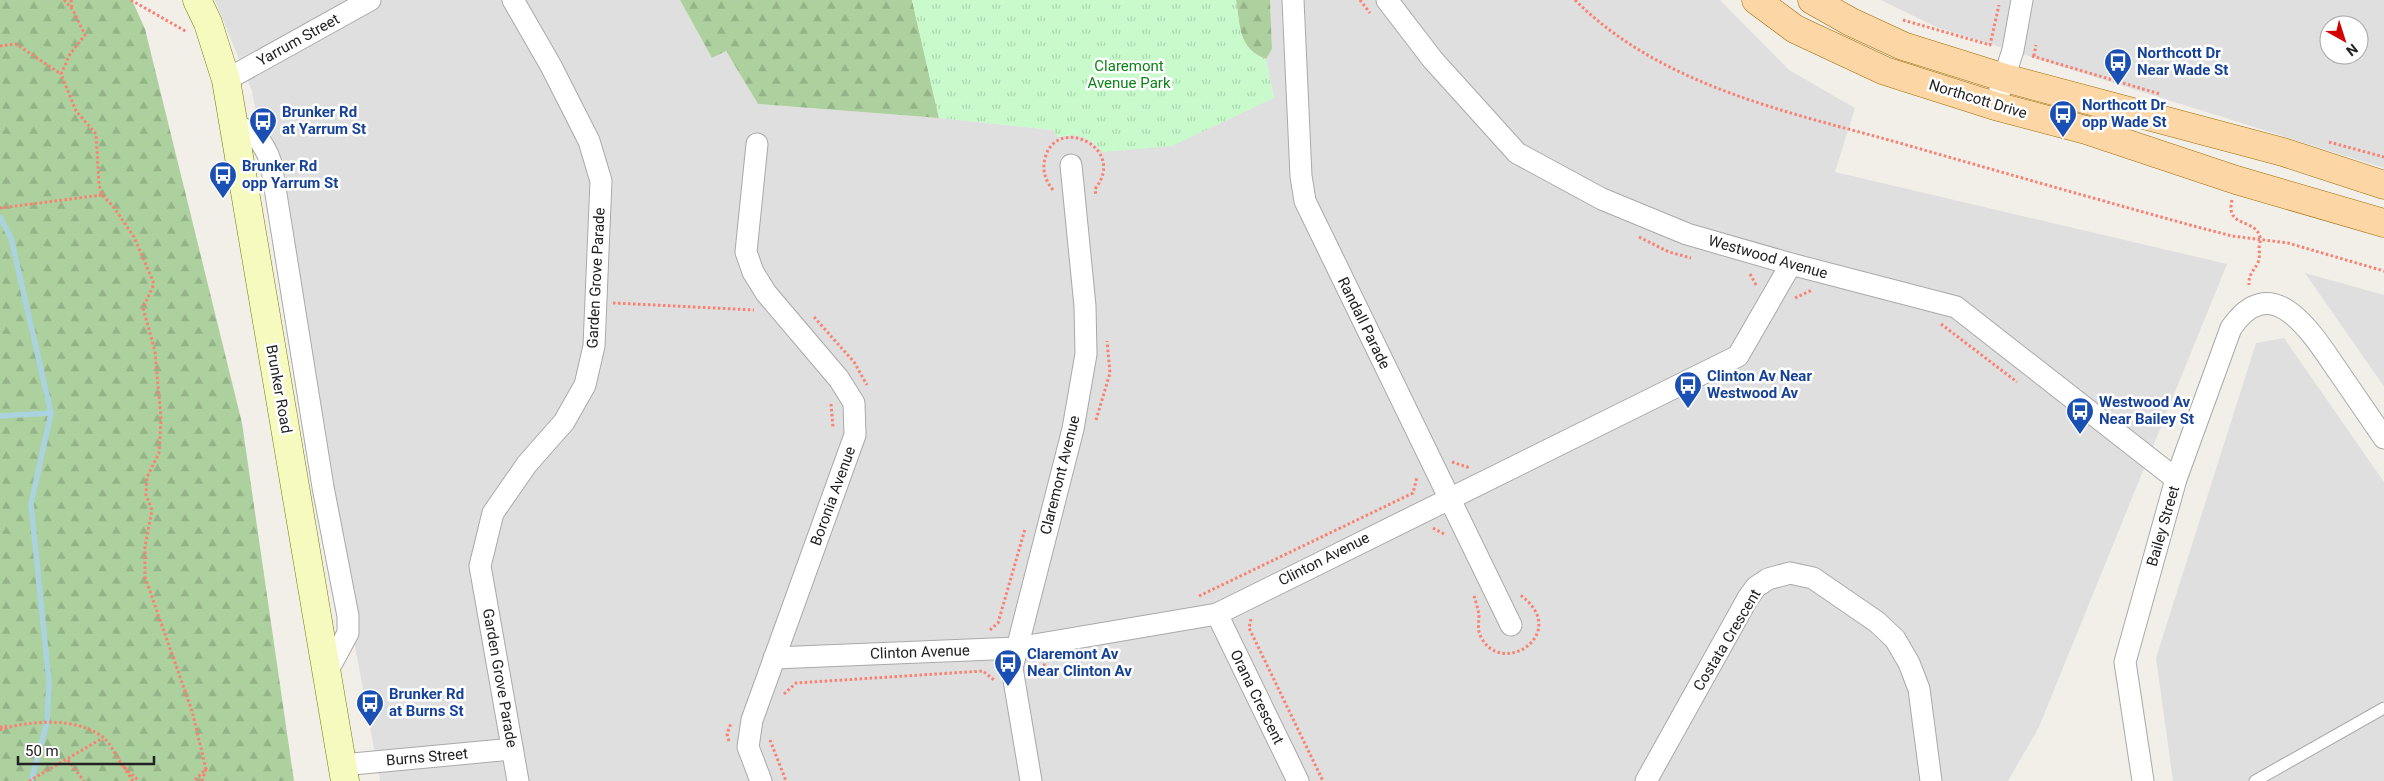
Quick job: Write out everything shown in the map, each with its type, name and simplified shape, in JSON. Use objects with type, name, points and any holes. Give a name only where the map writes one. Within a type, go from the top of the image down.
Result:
[{"type":"main road","name":"Brunker Road","points":[[197,0],[208,23],[226,80],[344,773]]},
{"type":"main road","name":"Northcott Drive","points":[[1756,0],[1795,29],[1885,71],[1995,106],[2086,130],[2236,180],[2384,223]]},
{"type":"main road","name":"Northcott Drive","points":[[1812,0],[1850,22],[1903,46],[2005,78],[2283,152],[2384,185]]},
{"type":"street","name":"Yarrum Street","points":[[226,80],[370,0]]},
{"type":"street","name":"Garden Grove Parade","points":[[513,0],[551,66],[589,141],[601,181],[594,346],[585,385],[564,422],[527,464],[493,513],[480,566],[518,781]]},
{"type":"street","name":"Randall Parade","points":[[1293,0],[1301,176],[1306,201],[1451,498],[1511,626]]},
{"type":"street","name":"Westwood Avenue","points":[[1387,0],[1433,60],[1517,153],[1602,198],[1687,234],[1791,264],[1956,307],[2176,479]]},
{"type":"street","points":[[1995,106],[2013,50],[2022,0]]},
{"type":"street","name":"Boronia Avenue","points":[[758,144],[746,252],[753,272],[766,294],[839,379],[854,403],[855,435],[752,720],[748,747],[761,781]]},
{"type":"street","name":"Claremont Avenue","points":[[1031,781],[1012,668],[1073,429],[1086,354],[1085,306],[1071,165]]},
{"type":"street","name":"Clinton Avenue","points":[[774,658],[1017,648],[1217,614],[1738,356],[1791,264]]},
{"type":"street","name":"Bailey Street","points":[[2143,781],[2125,662],[2176,479],[2230,328],[2240,314],[2255,306],[2274,305],[2294,314],[2307,328],[2384,438]]},
{"type":"street","name":"Costata Crescent","points":[[1646,781],[1748,598],[1756,587],[1768,579],[1790,573],[1812,578],[1877,622],[1895,639],[1909,663],[1919,689],[1931,781]]},
{"type":"street","name":"Orana Crescent","points":[[1217,614],[1298,781]]},
{"type":"street","name":"Burns Street","points":[[344,773],[512,749]]},
{"type":"lane","points":[[2255,781],[2384,708]]},
{"type":"path","points":[[64,0],[73,10]]},
{"type":"path","points":[[61,74],[70,54],[85,35],[70,0]]},
{"type":"path","points":[[131,0],[216,48]]},
{"type":"path","points":[[1360,0],[1372,15]]},
{"type":"path","points":[[1575,0],[1597,22],[1653,59],[1715,88],[1792,114],[2190,226],[2232,236],[2288,243],[2384,271]]},
{"type":"path","points":[[1901,19],[1990,45],[2001,0]]},
{"type":"path","points":[[0,46],[16,44],[61,74],[76,110],[96,134],[99,185],[102,195],[134,238],[154,284],[143,308],[155,351],[161,419],[159,453],[148,477],[146,495],[152,510],[145,546],[145,578],[192,710],[206,769],[203,781]]},
{"type":"path","points":[[1056,193],[1045,177],[1043,165],[1046,153],[1062,138],[1076,137],[1086,140],[1096,147],[1102,157],[1104,168],[1102,181],[1095,189],[1096,198]]},
{"type":"path","points":[[0,208],[102,195]]},
{"type":"path","points":[[2232,199],[2230,208],[2232,214],[2239,221],[2253,227],[2260,238],[2261,256],[2251,274],[2249,285]]},
{"type":"path","points":[[1635,235],[1669,252],[1697,259]]},
{"type":"path","points":[[1743,272],[1752,274],[1757,286],[1752,294]]},
{"type":"path","points":[[1797,295],[1813,290]]},
{"type":"path","points":[[596,302],[752,308],[759,316]]},
{"type":"path","points":[[810,312],[854,362],[866,380],[868,389]]},
{"type":"path","points":[[1931,321],[1941,324],[2018,383]]},
{"type":"path","points":[[1093,430],[1110,373],[1106,336]]},
{"type":"path","points":[[830,394],[834,429]]},
{"type":"path","points":[[1452,461],[1467,467],[1475,463]]},
{"type":"path","points":[[1191,600],[1413,493],[1418,478],[1414,470]]},
{"type":"path","points":[[985,633],[998,623],[1026,528]]},
{"type":"path","points":[[1036,685],[1034,676],[1043,665],[1052,664]]},
{"type":"path","points":[[782,700],[785,691],[796,683],[983,671],[995,681]]},
{"type":"path","points":[[732,750],[727,734],[733,716]]},
{"type":"path","points":[[0,728],[47,723],[78,725],[104,738],[133,781]]},
{"type":"path","points":[[768,735],[786,781]]},
{"type":"path","points":[[30,781],[104,738]]},
{"type":"path","points":[[68,760],[84,781]]},
{"type":"path","points":[[123,766],[139,781]]},
{"type":"path","points":[[194,781],[206,769]]},
{"type":"shaded area","points":[[215,0],[680,0],[712,58],[726,51],[758,104],[939,118],[1053,130],[1059,137],[1084,136],[1104,152],[1274,98],[1266,59],[1272,49],[1270,0],[1720,0],[1789,70],[1855,108],[1835,172],[2227,264],[2039,727],[2008,781],[380,781],[252,91]]},
{"type":"shaded area","points":[[1881,0],[2384,0],[2384,168],[1936,27]]},
{"type":"shaded area","points":[[2305,273],[2384,295],[2384,386],[2383,385]]},
{"type":"shaded area","points":[[2284,338],[2384,482],[2384,781],[2173,781],[2156,658],[2256,343]]},
{"type":"green space","points":[[0,0],[132,0],[145,29],[242,423],[294,781],[0,781]]},
{"type":"green space","points":[[680,0],[912,0],[939,118],[758,104],[726,51],[712,58]]},
{"type":"green space","name":"Claremont Avenue Park","points":[[912,0],[1236,0],[1240,27],[1245,43],[1257,55],[1266,59],[1274,98],[1172,146],[1103,152],[1083,137],[1058,137],[1053,130],[939,118]]},
{"type":"green space","points":[[1236,0],[1270,0],[1272,49],[1266,59],[1257,55],[1245,43],[1240,27]]},
{"type":"waterway","points":[[0,217],[11,238],[51,413],[31,504],[49,682],[47,723],[31,781]]},
{"type":"waterway","points":[[0,416],[51,413]]},
{"type":"place","name":"Northcott Dr Near Wade St","points":[[2118,86]]},
{"type":"place","name":"Northcott Dr opp Wade St","points":[[2063,138]]},
{"type":"place","name":"Brunker Rd at Yarrum St","points":[[263,145]]},
{"type":"place","name":"Brunker Rd opp Yarrum St","points":[[223,199]]},
{"type":"place","name":"Clinton Av Near Westwood Av","points":[[1688,409]]},
{"type":"place","name":"Westwood Av Near Bailey St","points":[[2080,435]]},
{"type":"place","name":"Claremont Av Near Clinton Av","points":[[1008,687]]},
{"type":"place","name":"Brunker Rd at Burns St","points":[[370,727]]}]
